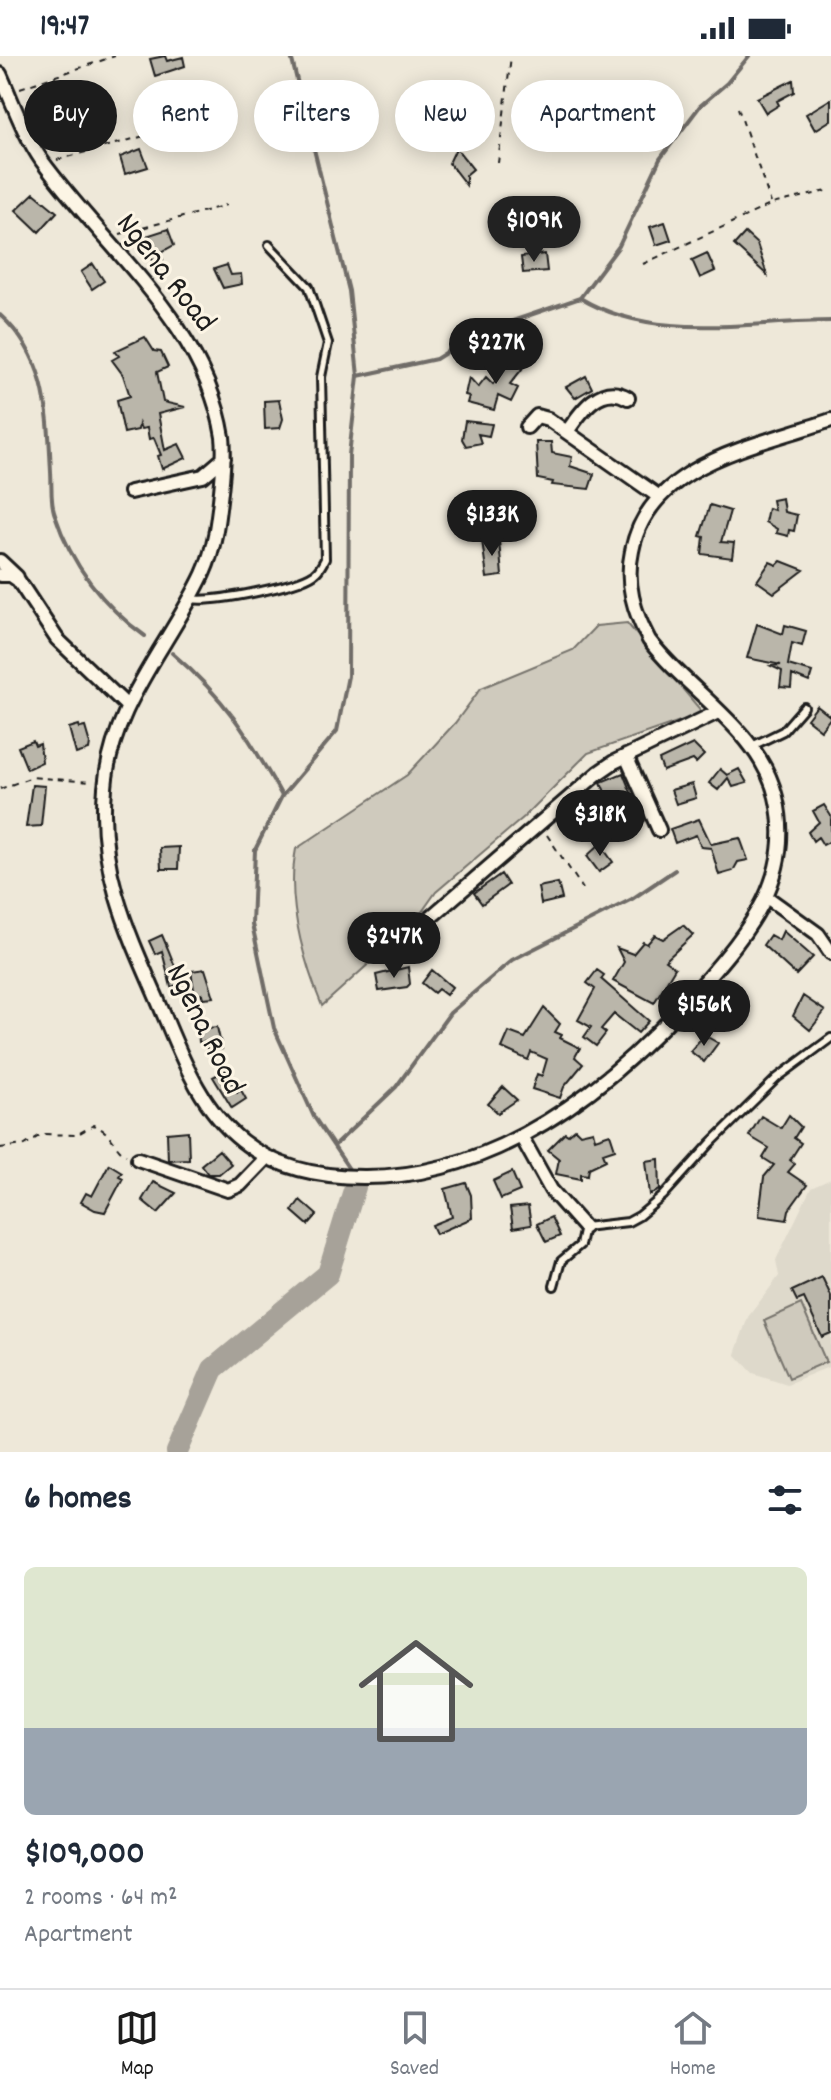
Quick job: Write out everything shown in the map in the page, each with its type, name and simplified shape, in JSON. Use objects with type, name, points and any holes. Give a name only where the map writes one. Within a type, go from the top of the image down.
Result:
[{"type":"street","name":"Ngena Road","points":[[0,74],[44,164],[185,337],[210,386],[224,458],[217,531],[202,574],[127,706],[105,783],[105,850],[109,879],[124,924],[210,1109],[242,1141],[286,1166],[334,1177],[397,1176],[461,1163],[521,1136],[629,1063],[655,1038],[746,934],[768,898],[781,846],[775,791],[750,747],[659,654],[639,621],[630,588],[630,558],[636,532],[658,496],[701,466],[831,420]]},
{"type":"street","points":[[567,432],[582,410],[607,393],[615,391],[628,398]]},
{"type":"street","points":[[527,427],[535,417],[542,416],[658,496]]},
{"type":"street","points":[[130,492],[203,476],[224,458]]},
{"type":"street","points":[[0,561],[14,571],[57,639],[127,706]]},
{"type":"street","points":[[0,575],[11,575],[19,582]]},
{"type":"street","points":[[431,917],[538,821],[598,773],[626,756],[718,712]]},
{"type":"street","points":[[626,756],[659,830]]},
{"type":"street","points":[[768,898],[818,934],[831,953]]},
{"type":"street","points":[[521,1136],[551,1190],[584,1227]]},
{"type":"street","points":[[138,1159],[228,1190],[240,1185],[267,1157]]},
{"type":"lane","points":[[189,598],[214,601],[304,579],[319,570],[325,559],[321,377],[328,343],[309,287],[269,245]]},
{"type":"lane","points":[[750,747],[783,731],[804,707]]},
{"type":"lane","points":[[554,1286],[561,1261],[580,1245],[584,1227],[628,1222],[639,1216],[663,1196],[777,1078],[831,1038]]},
{"type":"path","points":[[8,92],[115,56]]},
{"type":"path","points":[[498,163],[511,56]]},
{"type":"path","points":[[738,108],[772,204]]},
{"type":"path","points":[[44,164],[133,139]]},
{"type":"path","points":[[643,264],[772,204],[831,190]]},
{"type":"path","points":[[103,238],[227,205]]},
{"type":"path","points":[[0,789],[19,779],[46,776],[105,783]]},
{"type":"path","points":[[538,821],[583,889]]},
{"type":"path","points":[[0,1148],[25,1145],[42,1134],[76,1135],[94,1125],[114,1137],[119,1151],[138,1159]]},
{"type":"shaded area","points":[[627,623],[703,713],[588,753],[524,817],[436,892],[414,923],[322,1006],[298,929],[293,888],[296,849],[407,775],[455,723],[481,688],[573,650],[596,626]]},
{"type":"shaded area","points":[[831,1179],[831,1366],[787,1384],[753,1373],[735,1354],[748,1317],[779,1276],[776,1260],[811,1188]]},
{"type":"shaded area","points":[[801,1304],[826,1362],[789,1378],[764,1321]]},
{"type":"building","points":[[165,56],[167,61],[183,57],[185,66],[155,76],[150,59]]},
{"type":"building","points":[[793,80],[794,92],[777,101],[779,105],[766,113],[757,98]]},
{"type":"building","points":[[831,99],[831,120],[815,130],[806,114]]},
{"type":"building","points":[[142,152],[148,167],[125,174],[120,157]]},
{"type":"building","points":[[454,152],[459,152],[473,169],[466,175],[466,185],[449,163]]},
{"type":"building","points":[[34,193],[57,212],[39,232],[16,210]]},
{"type":"building","points":[[539,209],[542,231],[532,233],[532,228],[516,230],[513,212]]},
{"type":"building","points":[[665,222],[671,240],[656,245],[650,227]]},
{"type":"building","points":[[168,229],[174,245],[160,253],[163,260],[154,263],[143,237]]},
{"type":"building","points":[[745,233],[757,244],[767,275],[734,245]]},
{"type":"building","points":[[707,253],[715,271],[700,278],[692,260]]},
{"type":"building","points":[[545,254],[547,271],[523,273],[521,257]]},
{"type":"building","points":[[93,264],[104,281],[92,289],[81,272]]},
{"type":"building","points":[[227,265],[231,275],[241,274],[242,284],[223,288],[214,269]]},
{"type":"building","points":[[145,337],[154,351],[161,352],[168,367],[157,372],[163,402],[185,407],[158,414],[165,450],[179,444],[186,458],[162,469],[158,456],[161,455],[154,438],[149,439],[147,428],[141,429],[139,424],[138,430],[124,433],[117,400],[130,396],[123,375],[112,360],[119,356],[115,351]]},
{"type":"building","points":[[515,354],[527,363],[510,384],[518,388],[511,402],[498,396],[494,410],[467,403],[469,396],[465,395],[469,377],[478,387],[486,377],[493,384]]},
{"type":"building","points":[[586,376],[592,388],[575,398],[566,387]]},
{"type":"building","points":[[279,400],[283,419],[280,428],[265,429],[264,401]]},
{"type":"building","points":[[465,421],[492,424],[489,436],[478,434],[481,443],[466,446],[462,439]]},
{"type":"building","points":[[536,442],[551,442],[552,453],[572,457],[570,466],[594,474],[589,489],[552,485],[553,482],[538,479]]},
{"type":"building","points":[[782,498],[784,512],[797,515],[794,531],[789,530],[788,536],[776,533],[777,529],[765,522],[768,508],[774,510],[772,500]]},
{"type":"building","points":[[710,505],[730,511],[721,542],[734,543],[732,558],[702,554],[704,537],[700,536]]},
{"type":"building","points":[[482,540],[499,540],[502,576],[487,578]]},
{"type":"building","points":[[781,561],[804,570],[774,593],[757,581],[770,562],[777,565]]},
{"type":"building","points":[[757,624],[783,634],[785,625],[806,631],[802,646],[792,643],[788,665],[812,672],[809,682],[792,675],[791,688],[780,687],[782,671],[771,666],[781,665],[747,658]]},
{"type":"building","points":[[817,706],[831,717],[821,730],[807,719]]},
{"type":"building","points":[[79,725],[80,728],[85,727],[90,744],[89,750],[76,754],[69,728]]},
{"type":"building","points":[[33,741],[35,746],[40,744],[42,762],[27,769],[18,747]]},
{"type":"building","points":[[693,744],[704,755],[696,763],[693,760],[663,771],[659,760]]},
{"type":"building","points":[[720,769],[727,775],[739,769],[747,783],[733,787],[728,778],[718,790],[709,783]]},
{"type":"building","points":[[623,773],[632,795],[610,805],[601,782]]},
{"type":"building","points":[[692,784],[696,798],[676,804],[671,790]]},
{"type":"building","points":[[32,785],[45,786],[41,826],[26,827]]},
{"type":"building","points":[[824,805],[831,816],[831,841],[823,845],[818,837],[813,841],[808,832],[819,822],[813,811]]},
{"type":"building","points":[[699,819],[711,844],[740,838],[748,860],[738,862],[733,871],[719,875],[711,848],[701,847],[696,835],[675,843],[670,829]]},
{"type":"building","points":[[600,844],[613,862],[599,872],[587,856]]},
{"type":"building","points":[[179,847],[178,869],[161,869],[160,848]]},
{"type":"building","points":[[501,874],[508,885],[482,904],[474,893]]},
{"type":"building","points":[[558,883],[562,899],[541,904],[538,887]]},
{"type":"building","points":[[683,925],[693,935],[665,961],[675,968],[654,1003],[613,981],[624,962],[617,948],[633,954],[643,942],[647,944],[655,935],[663,939]]},
{"type":"building","points":[[783,931],[813,957],[796,975],[763,945],[770,935],[779,940]]},
{"type":"building","points":[[162,935],[182,984],[171,987],[162,951],[155,954],[149,941]]},
{"type":"building","points":[[408,967],[410,984],[407,987],[379,991],[376,975]]},
{"type":"building","points":[[205,969],[214,997],[195,996],[191,971]]},
{"type":"building","points":[[432,970],[452,987],[446,995],[438,989],[434,993],[422,983]]},
{"type":"building","points":[[597,970],[604,975],[601,979],[649,1021],[638,1033],[614,1014],[601,1029],[606,1033],[596,1046],[584,1037],[591,1027],[578,1020],[595,989],[587,983]]},
{"type":"building","points":[[803,996],[825,1011],[810,1030],[793,1016]]},
{"type":"building","points":[[544,1008],[560,1024],[555,1032],[562,1035],[560,1038],[580,1048],[575,1057],[583,1064],[564,1087],[560,1098],[532,1089],[537,1074],[542,1076],[547,1059],[531,1052],[528,1060],[502,1048],[509,1032],[525,1038]]},
{"type":"building","points":[[217,1027],[222,1049],[209,1054],[205,1042],[199,1042],[198,1029]]},
{"type":"building","points":[[704,1035],[718,1043],[704,1062],[690,1051]]},
{"type":"building","points":[[226,1070],[237,1092],[241,1090],[246,1099],[232,1108],[213,1077]]},
{"type":"building","points":[[503,1087],[517,1100],[498,1113],[488,1104]]},
{"type":"building","points":[[789,1115],[801,1127],[794,1138],[801,1143],[790,1160],[795,1164],[788,1172],[807,1185],[789,1210],[787,1220],[759,1216],[764,1177],[774,1165],[763,1158],[769,1148],[749,1136],[761,1116],[781,1128]]},
{"type":"building","points":[[575,1129],[580,1134],[593,1131],[595,1139],[610,1134],[615,1149],[603,1153],[606,1160],[589,1168],[588,1175],[581,1174],[581,1179],[556,1174],[559,1159],[548,1150],[565,1133],[568,1135]]},
{"type":"building","points":[[188,1131],[189,1159],[168,1160],[167,1133]]},
{"type":"building","points":[[219,1150],[231,1164],[219,1174],[208,1174],[201,1165]]},
{"type":"building","points":[[659,1159],[660,1190],[650,1195],[646,1161]]},
{"type":"building","points":[[109,1164],[122,1172],[119,1176],[123,1178],[105,1212],[81,1202],[86,1193],[92,1196]]},
{"type":"building","points":[[512,1172],[520,1191],[501,1199],[493,1181]]},
{"type":"building","points":[[153,1182],[176,1193],[158,1213],[142,1200]]},
{"type":"building","points":[[466,1183],[471,1195],[472,1218],[436,1234],[432,1225],[452,1217],[445,1189]]},
{"type":"building","points":[[300,1200],[317,1215],[308,1225],[292,1211]]},
{"type":"building","points":[[528,1206],[531,1225],[513,1228],[510,1208]]},
{"type":"building","points":[[551,1217],[560,1236],[546,1242],[537,1224]]},
{"type":"building","points":[[822,1277],[831,1296],[831,1333],[822,1337],[804,1298],[797,1301],[792,1291]]},
{"type":"waterway","points":[[291,56],[349,291],[358,376],[349,455],[348,676],[337,731],[282,796],[255,850],[252,924],[274,1028],[314,1117],[349,1169]]},
{"type":"waterway","points":[[358,376],[436,359],[477,333],[580,298],[619,246],[660,159],[700,106],[727,83],[749,56]]},
{"type":"waterway","points":[[580,298],[609,312],[639,321],[671,325],[735,326],[831,321]]},
{"type":"waterway","points":[[0,315],[28,349],[42,388],[49,429],[52,505],[62,533],[90,583],[115,611],[145,636]]},
{"type":"waterway","points":[[172,653],[222,702],[282,796]]},
{"type":"waterway","points":[[334,1146],[396,1087],[450,1013],[512,960],[632,899],[675,870]]},
{"type":"waterway","points":[[177,1452],[213,1369],[328,1274],[355,1187]]}]
